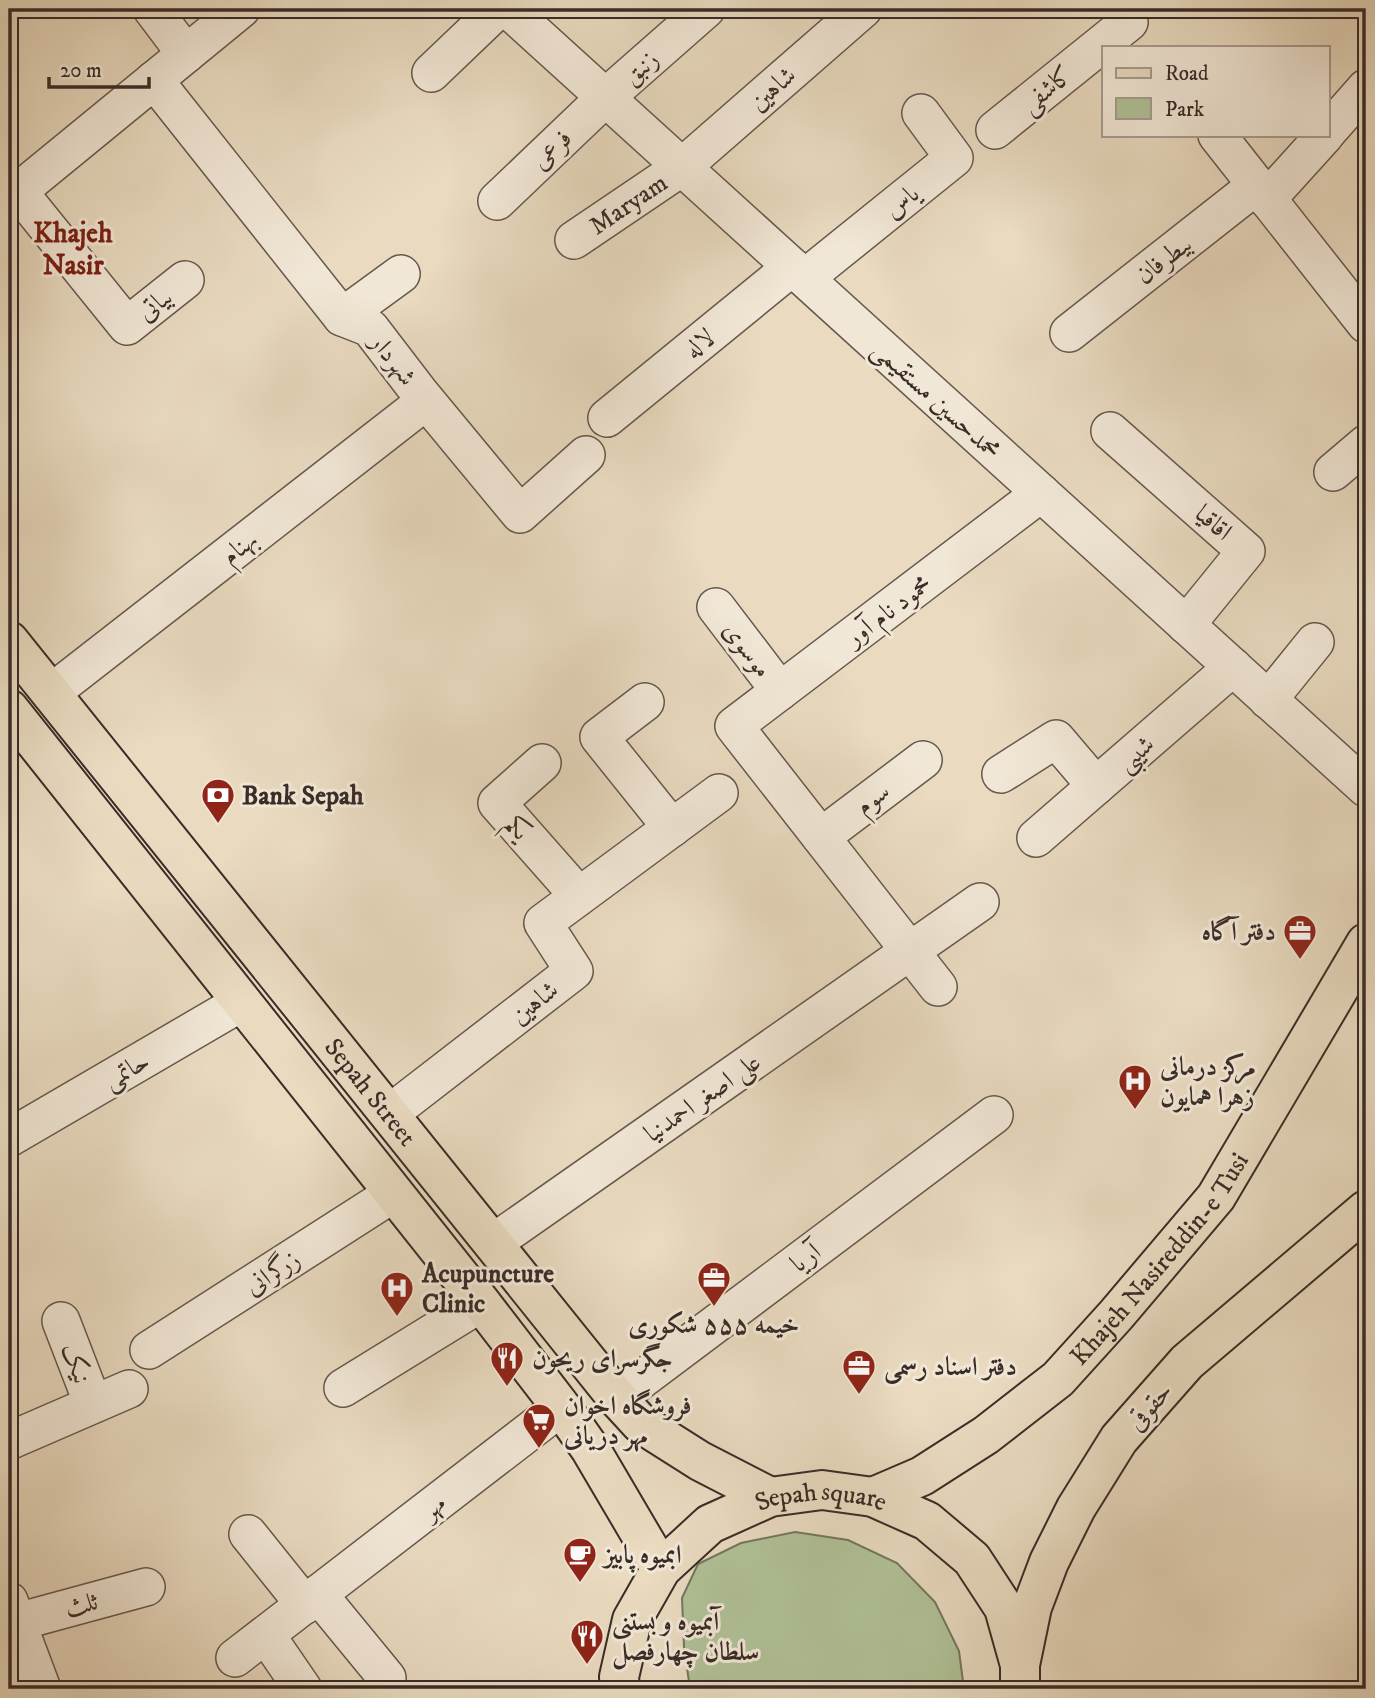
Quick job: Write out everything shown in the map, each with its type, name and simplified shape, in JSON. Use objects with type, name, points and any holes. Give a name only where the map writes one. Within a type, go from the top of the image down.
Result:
[{"type":"main road","name":"Sepah Street","points":[[9,641],[617,1398],[640,1423],[700,1461],[770,1497]]},
{"type":"main road","name":"Sepah Street","points":[[9,709],[561,1407],[591,1450],[661,1569]]},
{"type":"main road","name":"Khajeh Nasireddin-e Tusi","points":[[873,1497],[922,1476],[986,1435],[1058,1379],[1116,1315],[1216,1197],[1366,943]]},
{"type":"main road","name":"حقوقی","points":[[1020,1677],[1032,1607],[1049,1562],[1076,1508],[1119,1439],[1187,1362],[1366,1210]]},
{"type":"main road","name":"Sepah square","points":[[620,1689],[619,1677],[632,1620],[661,1569],[710,1524],[770,1497],[822,1490],[873,1497],[927,1521],[972,1559],[1004,1608],[1020,1677]]},
{"type":"street","points":[[152,9],[186,54]]},
{"type":"street","points":[[13,195],[241,9]]},
{"type":"street","points":[[430,73],[498,9]]},
{"type":"street","name":"محمدحسین مستقیمی","points":[[508,9],[1366,788]]},
{"type":"street","name":"زنبق","points":[[606,97],[706,9]]},
{"type":"street","name":"شاهین","points":[[682,167],[863,9]]},
{"type":"street","name":"کاشفی","points":[[1106,46],[1132,26]]},
{"type":"street","name":"کاشفی","points":[[995,130],[1102,49]]},
{"type":"street","name":"شهردار","points":[[154,80],[342,317],[370,328],[426,401],[520,514],[586,455]]},
{"type":"street","name":"بیطرفان","points":[[1330,128],[1366,88]]},
{"type":"street","name":"فرعی","points":[[497,201],[606,97]]},
{"type":"street","name":"یاس","points":[[798,273],[954,158],[921,113]]},
{"type":"street","points":[[1218,136],[1366,324]]},
{"type":"street","name":"بیطرفان","points":[[1069,333],[1262,192],[1323,136]]},
{"type":"street","name":"Maryam","points":[[574,240],[682,167]]},
{"type":"street","name":"بیاتی","points":[[13,195],[127,326],[185,280]]},
{"type":"street","name":"لاله","points":[[607,418],[798,273]]},
{"type":"street","points":[[342,317],[401,274]]},
{"type":"street","name":"بهنام","points":[[51,693],[426,401]]},
{"type":"street","name":"اقاقیا","points":[[1110,431],[1246,551],[1186,625]]},
{"type":"street","points":[[1333,471],[1366,444]]},
{"type":"street","name":"محمود نام آور","points":[[821,837],[734,726],[1041,493]]},
{"type":"street","name":"موسوی","points":[[716,607],[780,691]]},
{"type":"street","points":[[1268,700],[1315,642]]},
{"type":"street","name":"شیبی","points":[[1036,838],[1233,667]]},
{"type":"street","points":[[645,702],[599,737],[672,828]]},
{"type":"street","points":[[1001,774],[1056,739],[1096,786]]},
{"type":"street","name":"سوم","points":[[821,837],[923,760]]},
{"type":"street","name":"یکم","points":[[542,763],[497,803],[579,896]]},
{"type":"street","name":"شاهین","points":[[389,1114],[574,971],[542,923],[719,793]]},
{"type":"street","points":[[821,837],[938,987]]},
{"type":"street","name":"علی اصغر احمدنیا","points":[[493,1244],[980,902]]},
{"type":"street","name":"حاتمی","points":[[9,1138],[243,1002]]},
{"type":"street","name":"آریا","points":[[617,1398],[994,1115]]},
{"type":"street","name":"زرگرانی","points":[[149,1350],[394,1193]]},
{"type":"street","points":[[343,1388],[481,1303]]},
{"type":"street","name":"نیک","points":[[61,1321],[93,1404]]},
{"type":"street","name":"نیک","points":[[9,1441],[129,1389]]},
{"type":"street","name":"مهر","points":[[235,1658],[561,1407]]},
{"type":"street","points":[[248,1534],[387,1678]]},
{"type":"street","name":"ثلث","points":[[13,1612],[146,1587]]},
{"type":"street","points":[[13,1612],[31,1686]]},
{"type":"street","points":[[266,1635],[303,1689]]},
{"type":"green space","points":[[795,1532],[848,1540],[897,1563],[935,1602],[959,1651],[964,1689],[690,1689],[684,1647],[682,1598],[698,1564],[741,1543]]},
{"type":"place","name":"Bank Sepah","points":[[218,825]]},
{"type":"place","name":"دفتر آگاه","points":[[1300,961]]},
{"type":"place","name":"مرکز درمانی زهرا همایون","points":[[1135,1111]]},
{"type":"place","name":"خیمه ۵۵۵ شکوری","points":[[714,1308]]},
{"type":"place","name":"Acupuncture Clinic","points":[[397,1318]]},
{"type":"place","name":"جگرسرای ریحون","points":[[507,1388]]},
{"type":"place","name":"دفتر اسناد رسمی","points":[[859,1396]]},
{"type":"place","name":"فروشگاه اخوان مهر دریانی","points":[[539,1450]]},
{"type":"place","name":"ابمیوه پابیز","points":[[580,1584]]},
{"type":"place","name":"آبمیوه و بستنی سلطان چهارفصل","points":[[587,1666]]},
{"type":"district","name":"Khajeh Nasir","points":[[73,248]]}]
